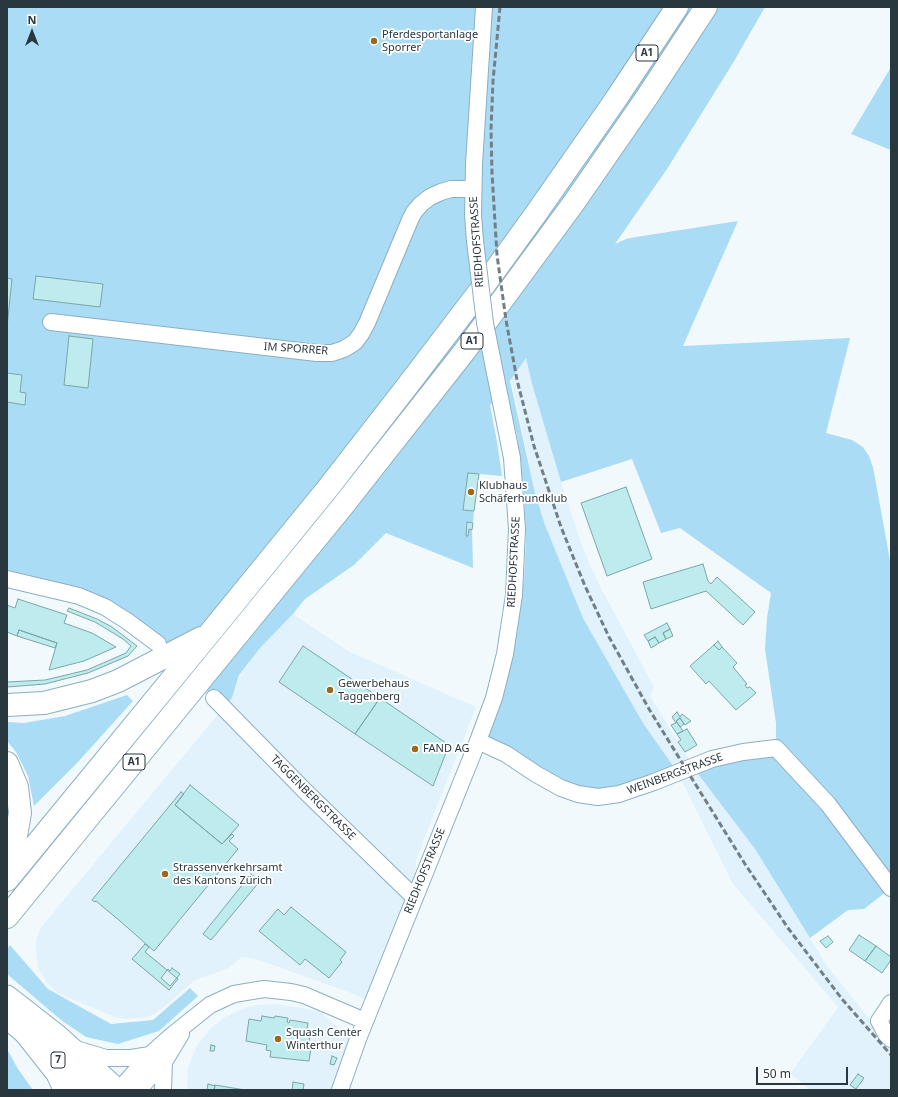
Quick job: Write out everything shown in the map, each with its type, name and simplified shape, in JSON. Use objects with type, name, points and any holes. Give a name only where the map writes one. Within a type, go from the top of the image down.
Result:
[{"type":"highway","name":"A1","points":[[7,880],[209,634],[366,438],[485,284],[594,131],[677,7]]},
{"type":"highway","name":"A1","points":[[7,917],[337,513],[459,358],[573,204],[647,97],[706,7]]},
{"type":"highway","name":"A1","points":[[7,705],[44,702],[92,691],[118,681],[209,634]]},
{"type":"highway","points":[[7,763],[17,787],[20,813],[16,836],[7,856]]},
{"type":"highway","points":[[15,1024],[57,1073],[65,1090]]},
{"type":"main road","name":"7","points":[[7,996],[71,1048],[119,1090]]},
{"type":"main road","name":"7","points":[[15,1024],[93,1090]]},
{"type":"street","name":"RIEDHOFSTRASSE","points":[[340,1090],[365,1020],[478,742],[494,698],[512,617],[517,559],[517,517],[512,458],[485,323],[475,241],[473,189],[476,115],[484,7]]},
{"type":"street","name":"IM SPORRER","points":[[51,322],[317,353],[332,353],[344,349],[355,342],[361,334],[414,212],[430,197],[440,192],[451,189],[473,189]]},
{"type":"street","points":[[7,579],[53,589],[92,601],[128,621],[158,644]]},
{"type":"street","name":"TAGGENBERGSTRASSE","points":[[214,698],[306,792],[414,897]]},
{"type":"street","name":"WEINBERGSTRASSE","points":[[478,742],[506,754],[536,774],[561,788],[578,794],[598,796],[626,791],[654,782],[712,759],[743,752],[776,748],[828,804],[891,888]]},
{"type":"street","points":[[119,1090],[157,1058],[187,1024],[198,1014],[222,998],[247,991],[264,989],[280,990],[304,995],[365,1020]]},
{"type":"street","points":[[891,1004],[880,1021],[886,1034],[891,1040]]},
{"type":"street","points":[[71,1048],[106,1058],[157,1058]]},
{"type":"street","points":[[138,1090],[157,1058]]},
{"type":"street","points":[[157,1058],[163,1090]]},
{"type":"shaded area","points":[[7,7],[765,7],[733,63],[667,169],[615,244],[626,239],[636,237],[738,221],[683,346],[850,338],[826,433],[852,440],[863,447],[869,456],[873,467],[891,566],[891,888],[864,909],[848,910],[810,938],[755,849],[698,774],[704,768],[776,748],[776,723],[765,649],[767,618],[771,593],[680,528],[661,533],[632,459],[561,482],[532,384],[526,358],[510,381],[535,493],[545,525],[583,618],[643,723],[678,773],[598,797],[478,741],[514,646],[524,579],[526,539],[524,493],[517,436],[506,388],[500,397],[490,405],[502,476],[468,473],[463,509],[474,511],[473,523],[467,522],[466,536],[468,536],[469,529],[472,530],[473,568],[386,533],[354,565],[305,599],[293,614],[261,647],[239,675],[232,698],[224,707],[181,664],[127,621],[7,579]]},
{"type":"shaded area","points":[[891,67],[891,150],[851,134]]},
{"type":"shaded area","points":[[526,357],[532,384],[580,540],[602,590],[654,687],[650,696],[690,761],[704,768],[698,774],[755,849],[827,966],[872,1022],[891,1039],[891,1090],[811,1090],[790,1074],[838,1007],[733,884],[678,773],[643,723],[583,618],[545,525],[535,493],[507,358]]},
{"type":"shaded area","points":[[293,614],[348,651],[476,707],[416,860],[414,897],[372,1004],[354,994],[256,959],[241,957],[226,969],[194,981],[163,1008],[144,1018],[124,1019],[115,1017],[58,993],[47,983],[38,968],[36,939],[42,926],[232,698],[240,675],[261,647]]},
{"type":"shaded area","points":[[127,695],[133,701],[78,762],[34,806],[28,776],[16,752],[7,741],[7,722],[24,723],[65,716]]},
{"type":"shaded area","points":[[10,945],[48,989],[111,1024],[153,1020],[190,988],[198,996],[159,1031],[118,1044],[86,1037],[61,1020],[7,974],[7,949]]},
{"type":"shaded area","points":[[275,1004],[319,1011],[339,1028],[338,1032],[358,1039],[340,1090],[187,1090],[188,1067],[196,1047],[211,1028],[225,1017],[241,1009],[257,1005]]},
{"type":"shaded area","points":[[7,1049],[18,1069],[33,1090],[7,1090]]},
{"type":"building","points":[[36,276],[103,284],[100,307],[33,299]]},
{"type":"building","points":[[7,278],[12,279],[7,327]]},
{"type":"building","points":[[69,336],[93,339],[88,388],[64,385]]},
{"type":"building","points":[[7,373],[22,375],[20,392],[26,393],[25,405],[7,402]]},
{"type":"building","name":"Klubhaus Schäferhundklub","points":[[468,473],[479,474],[474,511],[463,510]]},
{"type":"building","points":[[626,487],[652,559],[607,576],[581,503]]},
{"type":"building","points":[[467,522],[473,523],[472,530],[469,529],[468,536],[466,536]]},
{"type":"building","points":[[703,564],[708,581],[711,584],[717,577],[755,612],[743,625],[706,591],[651,609],[643,582]]},
{"type":"building","points":[[18,599],[67,615],[64,623],[92,633],[116,647],[84,661],[49,670],[57,643],[19,630],[17,636],[7,632],[7,605],[15,608]]},
{"type":"building","points":[[69,608],[97,619],[112,627],[137,646],[128,656],[88,673],[45,684],[7,687],[7,682],[45,680],[87,670],[126,653],[131,646],[123,639],[95,622],[67,611]]},
{"type":"building","points":[[667,623],[670,629],[663,633],[666,639],[659,643],[655,637],[648,641],[644,635]]},
{"type":"building","points":[[670,629],[673,636],[666,639],[663,633]]},
{"type":"building","points":[[19,630],[57,643],[55,648],[17,636]]},
{"type":"building","points":[[655,637],[659,643],[651,648],[648,641]]},
{"type":"building","points":[[718,641],[722,647],[719,650],[714,645]]},
{"type":"building","points":[[714,645],[719,650],[722,647],[737,663],[733,667],[747,684],[745,685],[747,688],[750,687],[756,693],[736,710],[709,681],[706,684],[690,666]]},
{"type":"building","name":"Gewerbehaus Taggenberg","points":[[303,646],[380,698],[355,734],[279,682]]},
{"type":"building","name":"Gewerbehaus Taggenberg","points":[[380,698],[449,745],[433,786],[355,734]]},
{"type":"building","points":[[677,712],[680,717],[682,714],[691,721],[685,725],[680,718],[676,721],[683,731],[677,734],[671,725],[676,723],[672,717]]},
{"type":"building","points":[[680,718],[684,724],[680,727],[676,721]]},
{"type":"building","points":[[687,729],[697,745],[685,752],[678,742],[681,740],[677,734]]},
{"type":"building","points":[[190,785],[239,825],[222,844],[175,805]]},
{"type":"building","name":"Strassenverkehrsamt des Kantons Zürich","points":[[181,792],[184,794],[175,805],[222,844],[232,834],[234,836],[229,841],[238,849],[154,951],[96,901],[95,902],[92,900]]},
{"type":"building","points":[[251,874],[260,881],[211,940],[203,934]]},
{"type":"building","name":"Strassenverkehrsamt des Kantons Zürich","points":[[291,907],[346,952],[340,960],[342,962],[329,978],[305,959],[300,965],[259,931],[278,909],[284,915]]},
{"type":"building","points":[[859,935],[876,946],[865,961],[849,950]]},
{"type":"building","points":[[828,936],[833,942],[826,948],[820,941]]},
{"type":"building","points":[[145,944],[149,947],[145,952],[178,979],[169,990],[132,959]]},
{"type":"building","points":[[876,946],[891,957],[891,960],[882,973],[865,961]]},
{"type":"building","points":[[172,968],[180,974],[170,986],[161,978],[168,969],[170,971]]},
{"type":"building","name":"Squash Center Winterthur","points":[[262,1016],[288,1018],[287,1022],[289,1023],[290,1020],[308,1023],[306,1035],[310,1036],[308,1048],[311,1048],[309,1061],[270,1057],[271,1051],[266,1050],[267,1045],[246,1041],[249,1019],[261,1021]]},
{"type":"building","points":[[211,1045],[215,1046],[214,1051],[210,1051]]},
{"type":"building","points":[[332,1056],[337,1058],[334,1065],[330,1064]]},
{"type":"building","points":[[858,1074],[864,1078],[856,1089],[850,1085]]},
{"type":"building","points":[[293,1082],[304,1084],[303,1090],[292,1090]]},
{"type":"building","points":[[208,1084],[215,1086],[214,1090],[207,1090]]},
{"type":"building","points":[[215,1085],[245,1090],[214,1090]]},
{"type":"railway","points":[[500,7],[493,81],[491,129],[497,255],[506,320],[517,380],[534,446],[561,527],[585,586],[609,637],[649,709],[745,864],[788,928],[842,999],[891,1055]]},
{"type":"place","name":"Pferdesportanlage Sporrer","points":[[374,41]]},
{"type":"place","name":"Klubhaus Schäferhundklub","points":[[471,492]]},
{"type":"place","name":"Gewerbehaus Taggenberg","points":[[330,690]]},
{"type":"place","name":"FAND AG","points":[[415,749]]},
{"type":"place","name":"Strassenverkehrsamt des Kantons Zürich","points":[[165,874]]},
{"type":"place","name":"Squash Center Winterthur","points":[[278,1039]]}]
